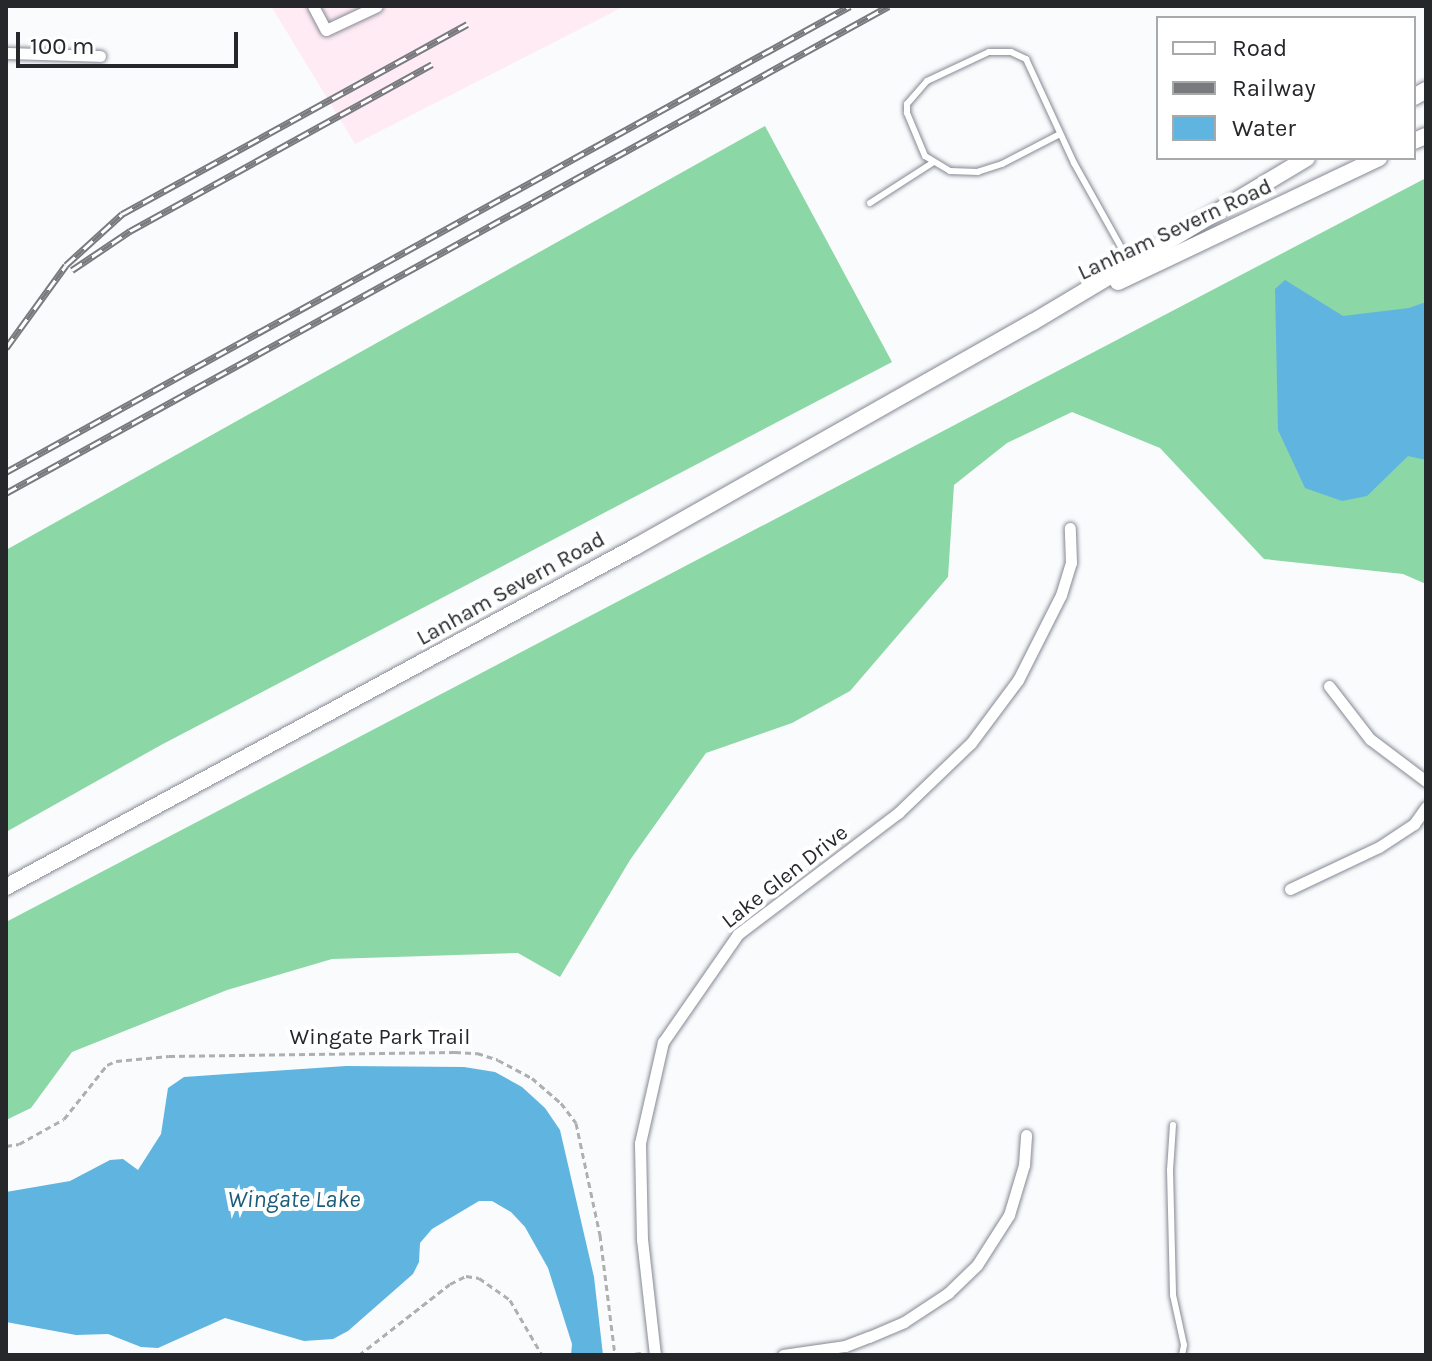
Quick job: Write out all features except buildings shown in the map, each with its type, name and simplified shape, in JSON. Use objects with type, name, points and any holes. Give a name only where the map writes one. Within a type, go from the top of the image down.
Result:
[{"type":"main road","name":"Lanham Severn Road","points":[[6,887],[635,547],[1033,322],[1304,160]]},
{"type":"main road","name":"Lanham Severn Road","points":[[1033,322],[1375,160]]},
{"type":"street","points":[[313,6],[326,30],[377,6]]},
{"type":"street","points":[[6,53],[100,56]]},
{"type":"street","name":"Lake Glen Drive","points":[[655,1355],[642,1240],[640,1143],[663,1042],[738,934],[898,813],[971,743],[1018,680],[1061,595],[1071,563],[1070,528]]},
{"type":"street","points":[[1329,686],[1370,739],[1426,781]]},
{"type":"street","points":[[1290,889],[1379,847],[1414,824],[1426,807]]},
{"type":"street","points":[[783,1355],[845,1346],[869,1337],[917,1315],[964,1279],[1009,1215],[1019,1188],[1026,1135]]},
{"type":"lane","points":[[1060,134],[1002,164],[978,172],[950,171],[932,163],[919,144],[907,104],[927,81],[989,52],[1011,52],[1026,59],[1060,134],[1130,263]]},
{"type":"lane","points":[[870,203],[932,163]]},
{"type":"lane","points":[[1173,1125],[1170,1170],[1173,1295],[1184,1345],[1182,1355]]},
{"type":"path","name":"Wingate Park Trail","points":[[6,1146],[19,1144],[64,1119],[107,1065],[116,1061],[169,1056],[455,1052],[477,1053],[498,1060],[532,1078],[561,1103],[576,1123],[600,1235],[615,1355]]},
{"type":"path","points":[[359,1355],[450,1284],[466,1276],[479,1278],[510,1300],[542,1355]]},
{"type":"path","points":[[625,1355],[641,1353]]},
{"type":"shaded area","points":[[271,6],[625,6],[355,144]]},
{"type":"green space","points":[[765,126],[892,362],[161,745],[6,832],[6,550]]},
{"type":"green space","points":[[1426,178],[1426,584],[1403,574],[1264,559],[1160,448],[1072,412],[1007,443],[954,485],[948,577],[850,691],[792,723],[706,753],[630,860],[560,977],[518,953],[332,959],[227,990],[72,1052],[31,1108],[6,1120],[6,922]]},
{"type":"water","points":[[1285,280],[1343,316],[1409,308],[1426,302],[1426,460],[1408,456],[1367,496],[1342,501],[1305,488],[1278,430],[1275,289]]},
{"type":"water","name":"Wingate Lake","points":[[346,1066],[464,1067],[495,1072],[522,1087],[545,1108],[560,1130],[594,1277],[603,1355],[571,1355],[572,1344],[548,1268],[525,1227],[511,1212],[492,1201],[479,1201],[432,1229],[420,1243],[419,1262],[413,1274],[348,1331],[333,1339],[304,1341],[225,1318],[158,1348],[141,1347],[108,1334],[76,1335],[6,1322],[6,1192],[70,1181],[110,1160],[123,1159],[138,1170],[161,1134],[168,1088],[184,1077]]},
{"type":"railway","points":[[6,472],[850,6]]},
{"type":"railway","points":[[6,493],[889,6]]},
{"type":"railway","points":[[6,348],[66,265],[122,214],[467,24]]},
{"type":"railway","points":[[72,270],[130,231],[432,64]]}]
